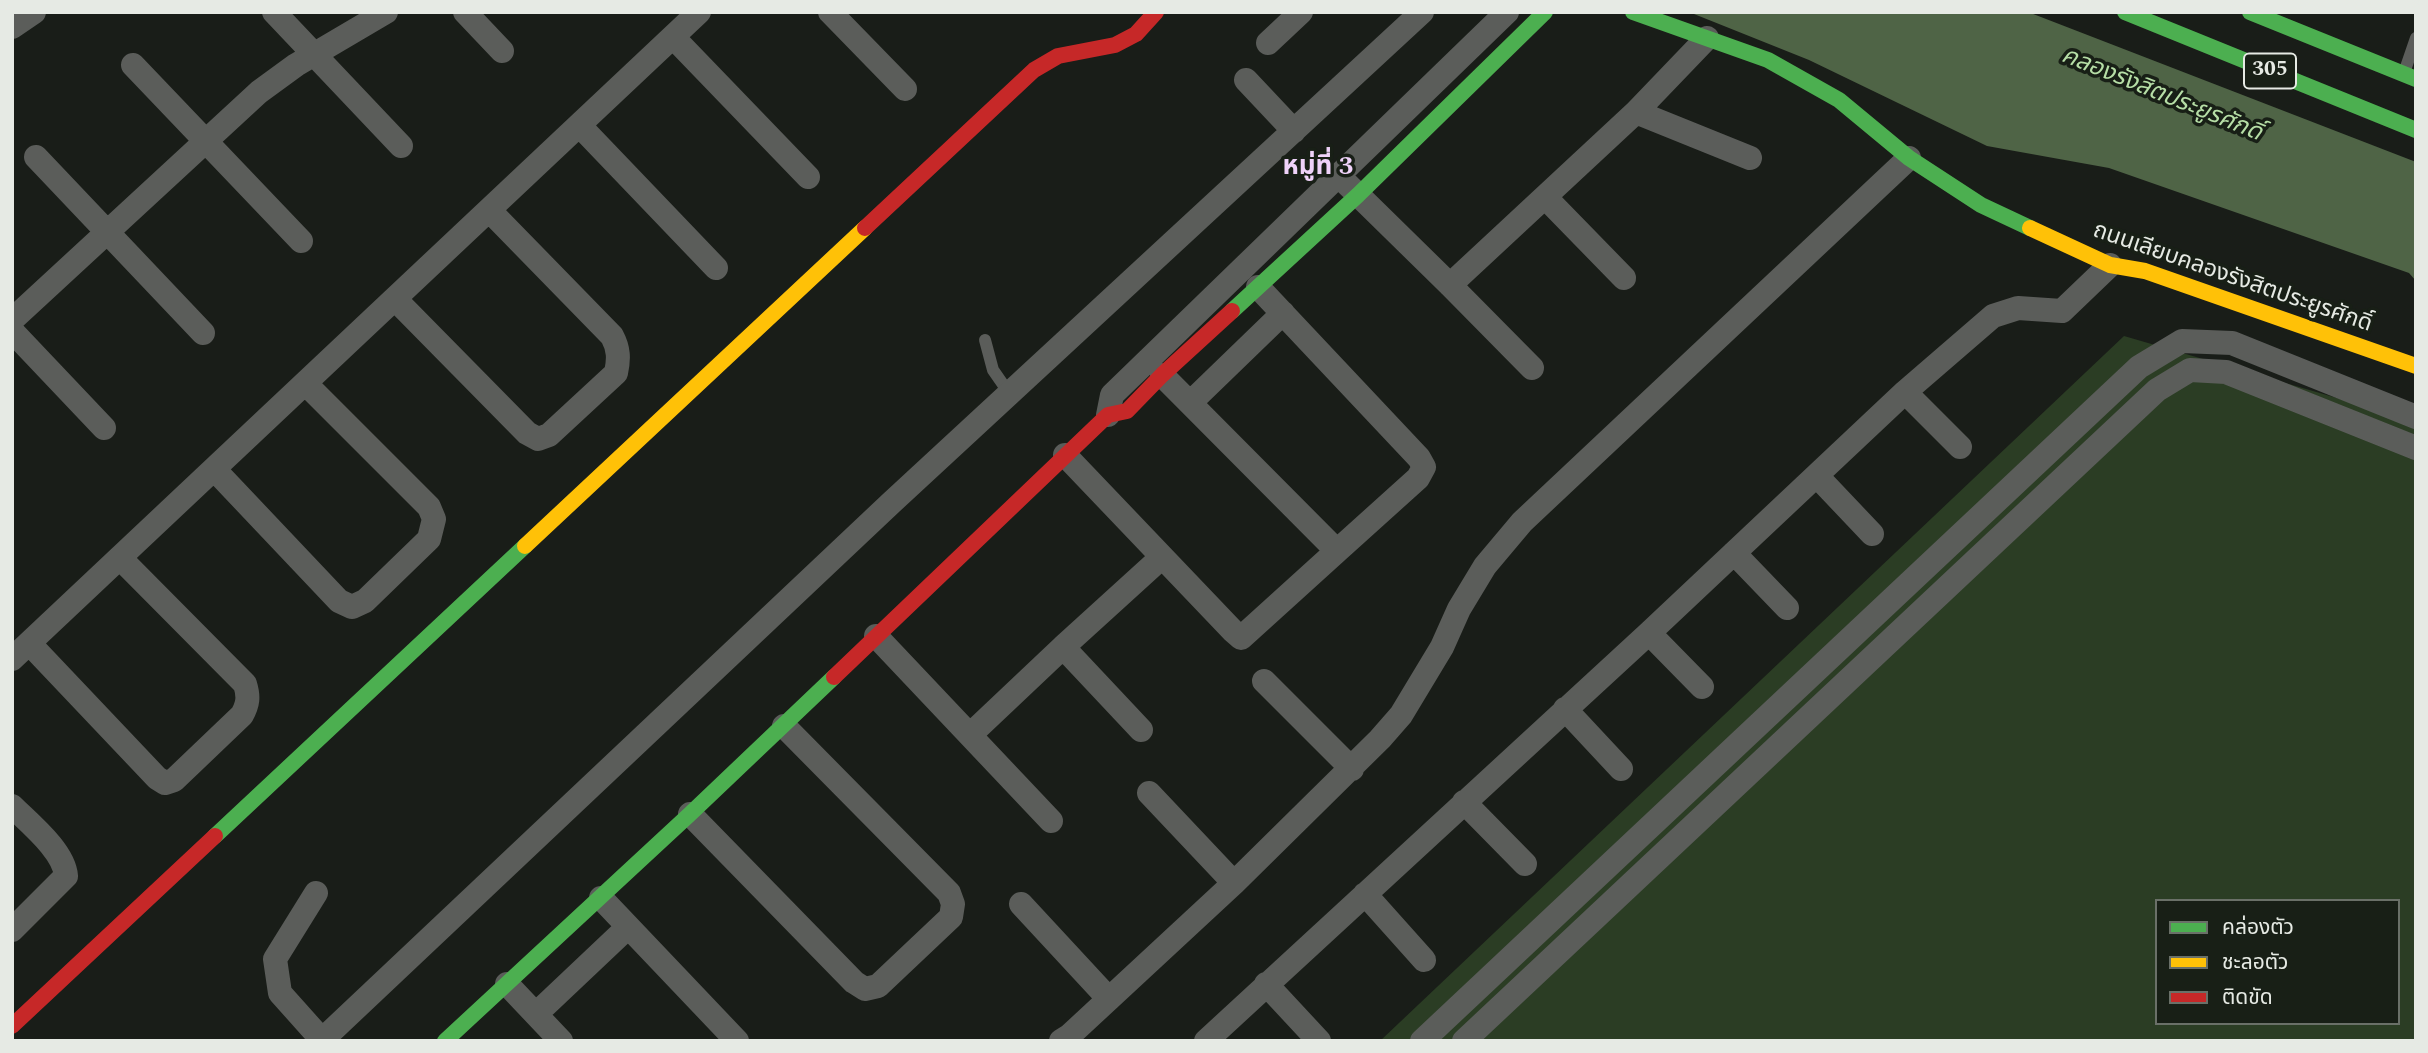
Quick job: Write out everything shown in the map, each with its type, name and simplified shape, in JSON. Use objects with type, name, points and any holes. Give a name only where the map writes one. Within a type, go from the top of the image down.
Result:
[{"type":"street","points":[[12,27],[34,12]]},
{"type":"street","points":[[274,12],[401,146]]},
{"type":"street","points":[[12,320],[259,92],[296,65],[386,12]]},
{"type":"street","points":[[465,12],[502,51]]},
{"type":"street","points":[[120,558],[244,684],[248,694],[242,715],[174,780],[166,783],[157,778],[21,651],[699,12]]},
{"type":"street","points":[[830,12],[905,89]]},
{"type":"street","points":[[12,1026],[1034,69],[1058,56],[1115,45],[1136,34],[1156,12]]},
{"type":"street","points":[[1268,43],[1301,12]]},
{"type":"street","points":[[316,893],[275,959],[280,993],[321,1040],[1009,393],[1422,12]]},
{"type":"street","points":[[1108,415],[1112,395],[1507,12]]},
{"type":"street","points":[[445,1041],[691,814],[1108,415],[1127,411],[1162,375],[1358,195],[1545,12]]},
{"type":"street","name":"ถนนเลียบคลองรังสิตประยูรศักดิ์","points":[[1633,12],[1768,60],[1839,100],[1909,158],[1981,205],[2110,265],[2145,271],[2416,366]]},
{"type":"street","name":"305","points":[[2125,12],[2416,130]]},
{"type":"street","name":"305","points":[[2262,14],[2410,76]]},
{"type":"street","points":[[673,37],[808,177]]},
{"type":"street","points":[[1450,285],[1546,198],[1707,38]]},
{"type":"street","points":[[133,65],[301,242]]},
{"type":"street","points":[[1246,80],[1294,131]]},
{"type":"street","points":[[1636,111],[1750,158]]},
{"type":"street","points":[[580,126],[716,268]]},
{"type":"street","points":[[36,156],[203,333]]},
{"type":"street","points":[[1061,1041],[1234,883],[1352,769],[1401,715],[1443,647],[1459,609],[1485,566],[1522,522],[1909,158]]},
{"type":"street","points":[[1338,175],[1532,368]]},
{"type":"street","points":[[1546,198],[1624,278]]},
{"type":"street","points":[[396,300],[527,433],[538,439],[549,435],[616,373],[619,360],[612,336],[490,211]]},
{"type":"street","points":[[1206,1041],[1649,633],[1905,392],[1993,316],[2018,309],[2062,311],[2110,265]]},
{"type":"street","points":[[1065,455],[1241,638],[1418,478],[1424,467],[1419,458],[1258,287]]},
{"type":"street","points":[[1190,404],[1283,313]]},
{"type":"street","points":[[12,331],[104,428]]},
{"type":"street","points":[[1422,1041],[2139,367],[2182,341],[2232,343],[2416,417]]},
{"type":"street","points":[[1464,1041],[2157,390],[2190,370],[2226,372],[2416,448]]},
{"type":"street","points":[[1162,375],[1337,551]]},
{"type":"street","points":[[214,469],[339,601],[352,607],[365,601],[429,538],[434,519],[429,507],[306,384]]},
{"type":"street","points":[[1905,392],[1960,447]]},
{"type":"street","points":[[1817,476],[1872,534]]},
{"type":"street","points":[[1968,530],[1987,551]]},
{"type":"street","points":[[1734,553],[1787,608]]},
{"type":"street","points":[[971,734],[1162,556]]},
{"type":"street","points":[[1649,633],[1702,687]]},
{"type":"street","points":[[876,636],[1051,821]]},
{"type":"street","points":[[1063,647],[1140,730]]},
{"type":"street","points":[[1264,681],[1352,769]]},
{"type":"street","points":[[1565,709],[1621,769]]},
{"type":"street","points":[[691,814],[854,982],[865,989],[878,986],[951,917],[953,904],[949,893],[784,726]]},
{"type":"street","points":[[1149,793],[1234,883]]},
{"type":"street","points":[[1679,799],[1698,819]]},
{"type":"street","points":[[1464,802],[1525,864]]},
{"type":"street","points":[[12,806],[60,856],[66,866],[66,877],[12,930]]},
{"type":"street","points":[[1365,894],[1424,960]]},
{"type":"street","points":[[601,898],[737,1041]]},
{"type":"street","points":[[1021,904],[1109,999]]},
{"type":"street","points":[[536,1014],[628,927]]},
{"type":"street","points":[[507,984],[561,1041]]},
{"type":"street","points":[[1266,984],[1319,1041]]},
{"type":"lane","points":[[2410,76],[2416,38]]},
{"type":"lane","points":[[985,340],[993,370],[1009,393]]},
{"type":"shaded area","points":[[2124,336],[2416,421],[2416,1041],[1380,1041]]},
{"type":"water","name":"คลองรังสิตประยูรศักดิ์","points":[[1689,12],[2028,12],[2416,162],[2416,281],[2409,273],[2109,168],[1987,146],[1809,60]]},
{"type":"traffic: fast","points":[[1232,311],[1358,195],[1545,12]]},
{"type":"traffic: fast","points":[[1633,12],[1768,60],[1839,100],[1909,158],[1981,205],[2030,228]]},
{"type":"traffic: fast","points":[[2125,12],[2416,130]]},
{"type":"traffic: fast","points":[[2250,12],[2416,79]]},
{"type":"traffic: fast","points":[[215,836],[525,546]]},
{"type":"traffic: fast","points":[[445,1041],[834,677]]},
{"type":"traffic: slow","points":[[525,546],[865,228]]},
{"type":"traffic: slow","points":[[2030,228],[2110,265],[2145,271],[2416,366]]},
{"type":"traffic: jam","points":[[865,228],[1034,70],[1058,56],[1115,45],[1136,34],[1156,12]]},
{"type":"traffic: jam","points":[[834,677],[1108,415],[1127,411],[1232,311]]},
{"type":"traffic: jam","points":[[12,1026],[215,836]]},
{"type":"district","name":"หมู่ที่ 3","points":[[1318,169]]}]
